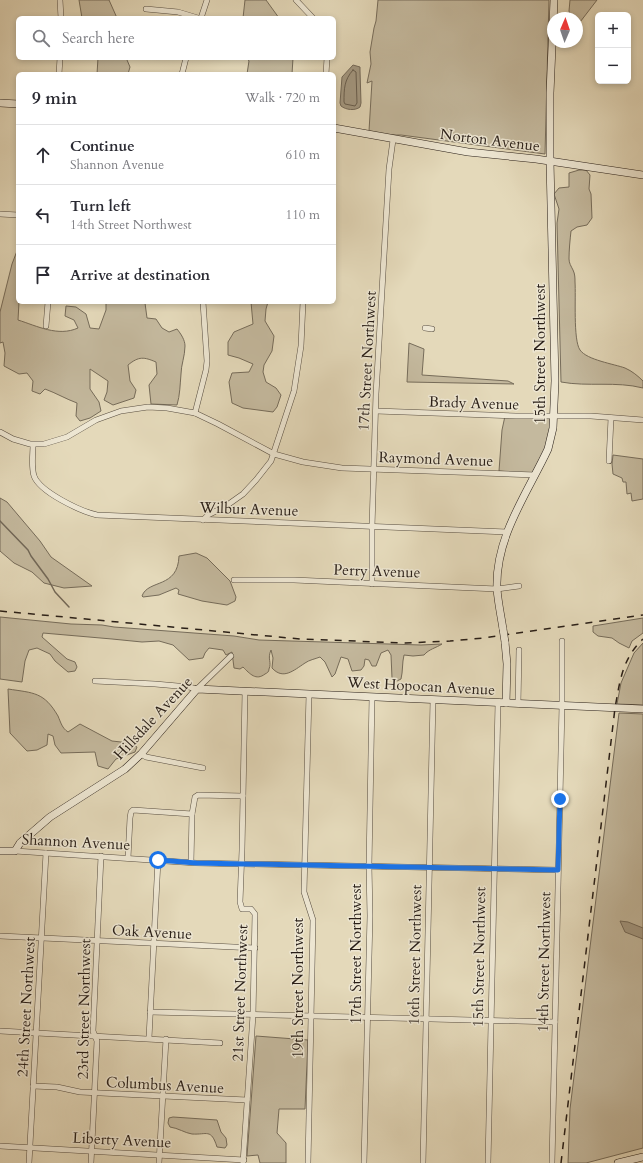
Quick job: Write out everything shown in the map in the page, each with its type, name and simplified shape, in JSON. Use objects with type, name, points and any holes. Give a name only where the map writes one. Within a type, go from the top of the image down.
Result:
[{"type":"street","points":[[60,0],[61,16]]},
{"type":"street","points":[[200,16],[206,0]]},
{"type":"street","points":[[296,0],[311,16]]},
{"type":"street","name":"15th Street Northwest","points":[[488,1163],[494,869],[502,703],[507,664],[497,589],[501,554],[507,532],[514,514],[548,449],[552,434],[554,416],[555,353],[550,113],[554,0]]},
{"type":"street","points":[[146,9],[178,12],[192,16]]},
{"type":"street","points":[[59,72],[60,60]]},
{"type":"street","points":[[182,72],[186,60]]},
{"type":"street","points":[[326,72],[327,60]]},
{"type":"street","points":[[0,104],[16,104]]},
{"type":"street","name":"Norton Avenue","points":[[336,128],[393,140],[468,152],[550,161],[643,175]]},
{"type":"street","name":"17th Street Northwest","points":[[372,584],[372,527],[376,411],[389,169],[393,140]]},
{"type":"street","points":[[0,214],[16,215]]},
{"type":"street","points":[[46,326],[48,304]]},
{"type":"street","points":[[195,413],[206,366],[207,350],[203,304]]},
{"type":"street","points":[[203,520],[208,515],[235,500],[249,488],[271,461],[290,406],[298,376],[304,304]]},
{"type":"street","points":[[424,328],[432,329]]},
{"type":"street","name":"Raymond Avenue","points":[[33,444],[44,444],[61,439],[96,420],[113,414],[128,410],[154,407],[177,409],[195,413],[274,454],[303,462],[336,467],[535,475]]},
{"type":"street","name":"Brady Avenue","points":[[376,411],[516,416],[565,415],[643,420]]},
{"type":"street","points":[[609,461],[611,418]]},
{"type":"street","points":[[0,432],[13,439],[33,444]]},
{"type":"street","name":"Wilbur Avenue","points":[[33,444],[33,471],[38,483],[68,504],[81,511],[96,515],[507,532]]},
{"type":"street","name":"Perry Avenue","points":[[234,580],[294,580],[497,589],[519,586]]},
{"type":"street","name":"14th Street Northwest","points":[[552,1163],[562,706],[562,641]]},
{"type":"street","points":[[518,704],[519,650]]},
{"type":"street","name":"Hillsdale Avenue","points":[[15,851],[20,843],[50,817],[125,769],[141,754],[197,689],[231,656]]},
{"type":"street","points":[[95,681],[155,684],[197,689]]},
{"type":"street","name":"West Hopocan Avenue","points":[[197,689],[643,710]]},
{"type":"street","name":"21st Street Northwest","points":[[243,1161],[253,1015],[255,948],[255,914],[251,909],[244,909],[240,907],[245,692]]},
{"type":"street","name":"19th Street Northwest","points":[[308,1163],[313,920],[304,895],[309,694]]},
{"type":"street","name":"17th Street Northwest","points":[[364,1163],[370,916],[368,866],[372,697]]},
{"type":"street","name":"16th Street Northwest","points":[[423,1163],[433,700]]},
{"type":"street","points":[[141,754],[146,757],[203,768]]},
{"type":"street","points":[[191,862],[192,814],[194,797],[198,795],[243,796]]},
{"type":"street","points":[[128,858],[130,818],[133,810],[192,814]]},
{"type":"street","name":"Shannon Avenue","points":[[0,851],[242,864],[558,870]]},
{"type":"street","name":"24th Street Northwest","points":[[29,1163],[46,853]]},
{"type":"street","name":"23rd Street Northwest","points":[[91,1163],[97,1041],[93,1031],[101,856]]},
{"type":"street","points":[[149,1038],[158,860]]},
{"type":"street","name":"Oak Avenue","points":[[0,936],[255,948]]},
{"type":"street","points":[[150,1012],[554,1022]]},
{"type":"street","points":[[0,1030],[220,1043]]},
{"type":"street","points":[[160,1163],[166,1039]]},
{"type":"street","name":"Columbus Avenue","points":[[33,1086],[57,1087],[80,1092],[94,1093],[247,1100]]},
{"type":"street","name":"Liberty Avenue","points":[[0,1146],[243,1161]]},
{"type":"street","points":[[618,1163],[643,1157]]},
{"type":"shaded area","points":[[79,0],[109,0],[116,16],[82,16]]},
{"type":"shaded area","points":[[245,0],[266,0],[278,16],[243,16]]},
{"type":"shaded area","points":[[378,0],[549,0],[549,12],[547,12],[548,48],[545,154],[401,135],[387,135],[369,131],[372,81],[367,83],[371,64],[370,52],[376,21]]},
{"type":"shaded area","points":[[570,0],[597,0],[583,18],[583,12],[569,11]]},
{"type":"shaded area","points":[[98,60],[127,60],[130,67],[129,72],[97,72]]},
{"type":"shaded area","points":[[248,60],[293,60],[292,72],[247,72]]},
{"type":"shaded area","points":[[579,170],[586,170],[590,175],[589,189],[591,194],[592,218],[587,225],[577,227],[571,231],[569,249],[569,259],[575,276],[576,337],[578,345],[580,350],[588,356],[625,368],[637,375],[643,381],[643,388],[623,385],[561,382],[557,223],[559,209],[554,194],[559,188],[569,187],[569,173]]},
{"type":"shaded area","points":[[16,254],[16,304],[19,304],[18,320],[48,330],[70,330],[78,328],[74,320],[65,316],[66,306],[76,307],[86,314],[90,328],[99,329],[106,310],[106,304],[145,304],[147,318],[156,319],[162,328],[169,332],[177,329],[185,346],[177,405],[151,404],[149,385],[157,374],[156,362],[142,358],[135,360],[128,365],[130,381],[136,390],[134,398],[113,405],[104,400],[107,392],[108,381],[90,369],[90,389],[99,402],[101,411],[90,418],[80,421],[76,416],[77,403],[45,389],[40,394],[32,391],[33,381],[27,373],[19,374],[4,366],[5,353],[3,342],[0,343],[0,312]]},
{"type":"shaded area","points":[[251,304],[267,304],[265,321],[274,336],[272,351],[264,365],[263,372],[266,382],[276,388],[281,395],[277,407],[273,412],[243,408],[232,403],[229,382],[232,373],[249,372],[253,364],[228,355],[228,342],[234,332],[253,324]]},
{"type":"shaded area","points":[[409,343],[424,349],[422,375],[508,381],[514,384],[407,382]]},
{"type":"shaded area","points":[[505,416],[553,418],[549,440],[534,474],[499,471],[502,430]]},
{"type":"shaded area","points":[[613,455],[643,459],[643,499],[632,501],[631,493],[627,494],[626,482],[623,482],[622,478],[613,474]]},
{"type":"shaded area","points":[[0,498],[7,502],[40,541],[51,557],[92,586],[64,588],[44,583],[32,572],[14,563],[0,551]]},
{"type":"shaded area","points":[[196,553],[207,558],[230,581],[236,597],[235,601],[227,605],[202,601],[178,594],[179,590],[176,588],[159,595],[142,596],[150,587],[168,579],[174,574],[179,556]]},
{"type":"shaded area","points":[[0,617],[71,624],[102,625],[234,636],[259,640],[421,645],[442,644],[424,655],[404,655],[401,679],[397,681],[392,678],[391,655],[388,650],[381,653],[376,666],[372,666],[369,660],[365,659],[364,666],[361,670],[352,671],[348,659],[341,657],[335,674],[332,677],[325,662],[320,657],[308,661],[288,673],[284,674],[276,672],[272,668],[273,658],[271,650],[269,656],[270,667],[268,672],[262,676],[256,677],[243,667],[240,669],[234,668],[232,652],[226,655],[223,650],[209,648],[203,658],[189,660],[173,645],[159,641],[142,642],[43,633],[42,637],[67,659],[75,662],[77,667],[75,671],[68,672],[55,661],[50,654],[37,648],[29,650],[25,661],[22,682],[0,679]]},
{"type":"shaded area","points":[[643,618],[643,633],[632,641],[629,648],[612,638],[598,636],[593,632],[593,626]]},
{"type":"shaded area","points":[[643,643],[643,705],[617,704],[621,683],[634,653]]},
{"type":"shaded area","points":[[8,689],[32,693],[43,698],[53,708],[63,727],[68,732],[80,724],[112,741],[130,743],[137,747],[135,752],[116,759],[108,769],[98,766],[95,752],[61,753],[55,745],[53,736],[48,734],[47,745],[37,750],[27,751],[10,733]]},
{"type":"shaded area","points":[[619,713],[643,714],[643,1148],[586,1163],[568,1163],[570,1109]]},
{"type":"shaded area","points":[[256,1036],[308,1040],[305,1109],[279,1109],[277,1133],[286,1143],[286,1163],[260,1163],[258,1155],[247,1156]]},
{"type":"shaded area","points":[[169,1118],[217,1120],[221,1132],[226,1138],[227,1145],[225,1148],[217,1147],[213,1137],[208,1134],[192,1134],[170,1127],[168,1123]]},
{"type":"water","points":[[353,65],[360,67],[361,103],[360,107],[350,110],[341,106],[340,103],[342,77]]},
{"type":"water","points":[[620,921],[628,922],[643,928],[643,939],[625,932]]},
{"type":"waterway","points":[[0,521],[28,550],[55,592],[69,607]]},
{"type":"railway","points":[[0,611],[300,639],[405,643],[483,638],[643,615]]},
{"type":"railway","points":[[561,1163],[615,708],[626,663],[630,654],[643,639]]},
{"type":"route","points":[[158,860],[196,863],[558,870],[560,799]]}]
